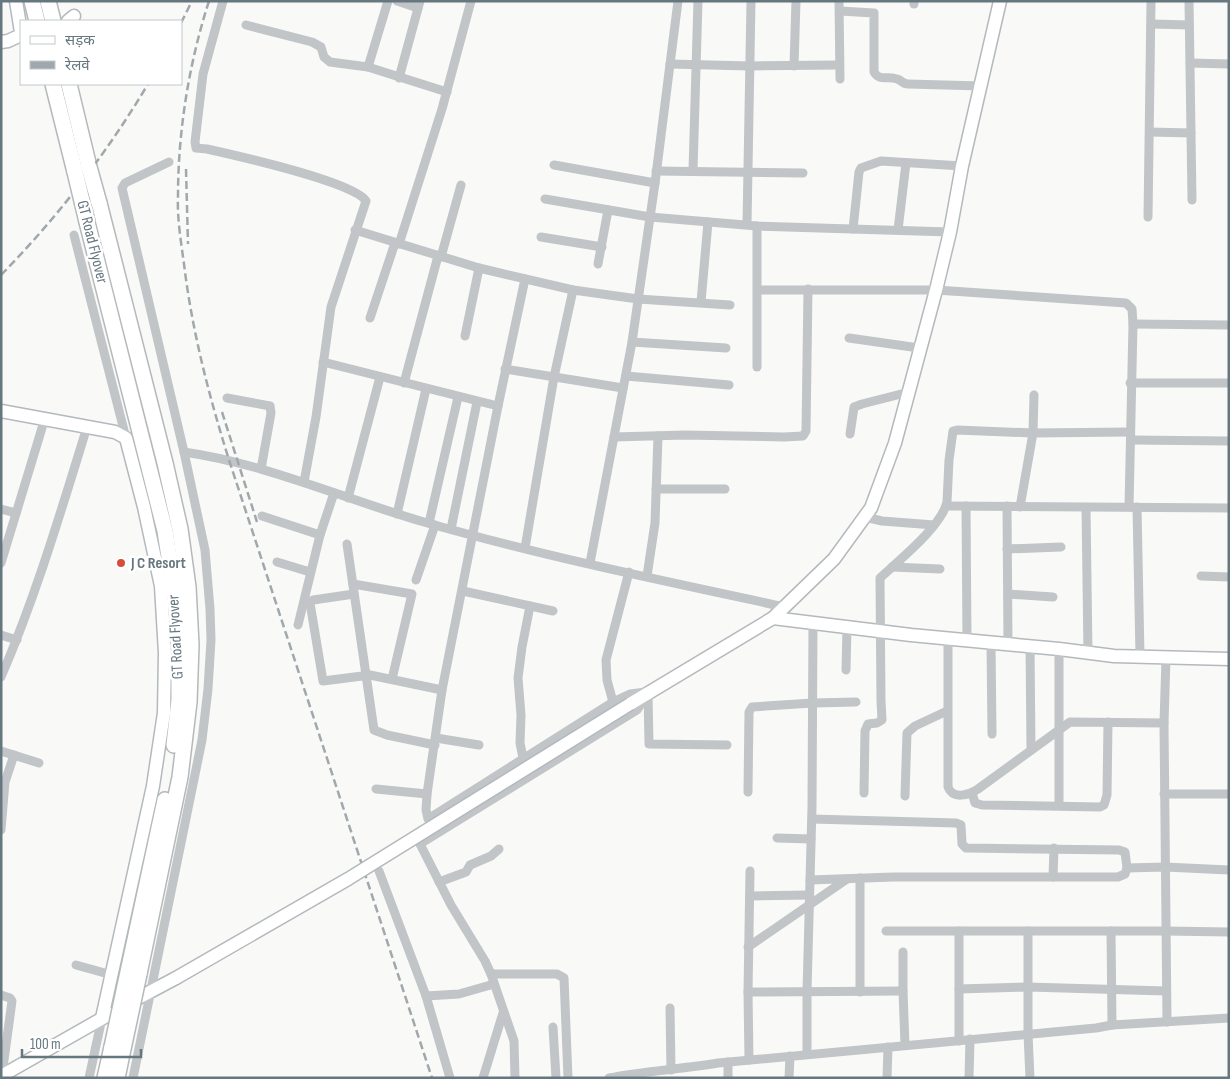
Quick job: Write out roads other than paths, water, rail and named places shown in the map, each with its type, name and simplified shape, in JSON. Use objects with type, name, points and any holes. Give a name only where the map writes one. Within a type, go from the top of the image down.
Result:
[{"type":"highway","name":"GT Road Flyover","points":[[53,85],[165,531],[174,589],[179,643],[179,700],[170,774],[133,973]]},
{"type":"highway","name":"GT Road Flyover","points":[[68,85],[165,463],[180,529],[189,596],[191,645],[189,702],[180,778],[117,1048],[105,1078]]},
{"type":"highway","name":"GT Road Flyover","points":[[117,1048],[117,1078]]},
{"type":"street","points":[[16,1],[20,27]]},
{"type":"street","points":[[223,1],[203,74],[195,142],[196,148],[207,149],[304,173],[363,197],[365,203],[354,230],[331,307],[316,417],[304,482]]},
{"type":"street","points":[[368,67],[388,1]]},
{"type":"street","points":[[397,1],[419,4],[398,78]]},
{"type":"street","points":[[370,318],[397,244],[447,92],[471,1]]},
{"type":"street","points":[[590,564],[632,342],[678,1]]},
{"type":"street","points":[[693,170],[698,1]]},
{"type":"street","points":[[747,224],[751,1]]},
{"type":"street","points":[[794,66],[796,1]]},
{"type":"street","points":[[839,1],[840,79]]},
{"type":"street","points":[[2,1075],[348,879],[648,692],[772,618],[834,559],[865,517],[874,500],[895,443],[950,232],[962,166],[1000,1]]},
{"type":"street","points":[[1148,217],[1152,1]]},
{"type":"street","points":[[1189,1],[1192,200]]},
{"type":"street","points":[[840,11],[874,13],[874,72],[881,78],[897,79],[908,84],[980,86]]},
{"type":"street","points":[[1152,24],[1189,25]]},
{"type":"street","points":[[246,25],[312,42],[321,46],[324,57],[330,62],[368,67],[447,92]]},
{"type":"street","points":[[1,33],[20,34]]},
{"type":"street","points":[[1,42],[8,41],[20,35]]},
{"type":"street","points":[[1190,63],[1229,64]]},
{"type":"street","points":[[670,64],[750,66],[839,65]]},
{"type":"street","points":[[1150,132],[1191,133]]},
{"type":"street","points":[[133,1078],[202,740],[211,640],[205,550],[122,188],[124,183],[169,162]]},
{"type":"street","points":[[853,229],[860,170],[875,162],[962,166]]},
{"type":"street","points":[[898,230],[906,163]]},
{"type":"street","points":[[554,166],[654,183]]},
{"type":"street","points":[[656,171],[693,170],[803,173]]},
{"type":"street","points":[[404,383],[461,185]]},
{"type":"street","points":[[545,199],[650,217],[757,226],[950,232]]},
{"type":"street","points":[[598,264],[608,210]]},
{"type":"street","points":[[701,302],[708,222]]},
{"type":"street","points":[[757,226],[757,367]]},
{"type":"street","points":[[354,230],[479,268],[573,290],[638,299],[730,305]]},
{"type":"street","points":[[74,235],[144,507],[161,586],[165,653],[164,713],[153,786],[89,1078]]},
{"type":"street","points":[[541,238],[602,247]]},
{"type":"street","points":[[465,336],[479,268]]},
{"type":"street","points":[[525,279],[505,369],[463,591],[442,690],[426,794],[428,820],[613,702],[630,694],[648,692]]},
{"type":"street","points":[[614,437],[784,437],[805,434],[808,289]]},
{"type":"street","points":[[525,548],[554,377],[573,290]]},
{"type":"street","points":[[758,290],[936,290],[1122,302],[1128,304],[1132,309],[1133,324],[1130,383],[1131,436],[1140,656]]},
{"type":"street","points":[[1133,324],[1229,325]]},
{"type":"street","points":[[850,338],[919,348]]},
{"type":"street","points":[[632,342],[726,348]]},
{"type":"street","points":[[323,362],[498,406]]},
{"type":"street","points":[[505,369],[623,388]]},
{"type":"street","points":[[626,376],[729,385]]},
{"type":"street","points":[[348,498],[380,377]]},
{"type":"street","points":[[1130,383],[1229,383]]},
{"type":"street","points":[[397,514],[426,389]]},
{"type":"street","points":[[850,434],[854,407],[909,392]]},
{"type":"street","points":[[1020,507],[1033,432],[1034,395]]},
{"type":"street","points":[[416,580],[432,524],[458,397]]},
{"type":"street","points":[[227,398],[270,406],[271,412],[261,469]]},
{"type":"street","points":[[451,529],[477,402]]},
{"type":"street","points":[[1,411],[115,432],[126,438]]},
{"type":"street","points":[[1,563],[45,418]]},
{"type":"street","points":[[1,677],[17,640],[57,524],[87,427]]},
{"type":"street","points":[[864,793],[864,731],[868,724],[877,723],[882,720],[883,716],[880,578],[934,526],[946,506],[949,460],[952,433],[954,431],[1033,432],[1229,441]]},
{"type":"street","points":[[647,576],[654,530],[658,436]]},
{"type":"street","points":[[184,452],[217,457],[261,469],[397,514],[525,548],[785,606]]},
{"type":"street","points":[[656,489],[726,489]]},
{"type":"street","points":[[298,624],[320,535],[334,493]]},
{"type":"street","points":[[946,506],[1229,508]]},
{"type":"street","points":[[966,506],[967,641]]},
{"type":"street","points":[[1007,506],[1008,644]]},
{"type":"street","points":[[1086,508],[1088,653]]},
{"type":"street","points":[[1,509],[16,513]]},
{"type":"street","points":[[262,516],[320,535]]},
{"type":"street","points":[[865,517],[882,521],[934,526]]},
{"type":"street","points":[[347,544],[374,731],[435,741],[479,745]]},
{"type":"street","points":[[1007,549],[1061,547]]},
{"type":"street","points":[[277,562],[310,572]]},
{"type":"street","points":[[892,567],[940,569]]},
{"type":"street","points":[[613,702],[607,680],[606,660],[629,572]]},
{"type":"street","points":[[1201,576],[1229,577]]},
{"type":"street","points":[[352,584],[412,594],[392,679]]},
{"type":"street","points":[[463,591],[553,611]]},
{"type":"street","points":[[354,594],[313,600],[310,603],[323,681],[365,675],[442,690]]},
{"type":"street","points":[[1008,594],[1053,596]]},
{"type":"street","points":[[523,758],[520,743],[521,715],[518,678],[530,606]]},
{"type":"street","points":[[772,618],[1114,656],[1229,659]]},
{"type":"street","points":[[808,1054],[807,990],[812,820],[813,622]]},
{"type":"street","points":[[846,670],[847,626]]},
{"type":"street","points":[[1,635],[17,640]]},
{"type":"street","points":[[948,638],[948,787],[951,793],[955,795],[972,793],[1070,722],[1164,723]]},
{"type":"street","points":[[991,643],[992,734]]},
{"type":"street","points":[[1030,646],[1031,750]]},
{"type":"street","points":[[1059,649],[1059,805]]},
{"type":"street","points":[[1166,658],[1164,794],[1167,1022]]},
{"type":"street","points":[[648,692],[649,744],[727,746]]},
{"type":"street","points":[[516,1078],[514,1040],[503,1013],[491,974],[439,882],[420,844],[638,710],[648,692]]},
{"type":"street","points":[[748,792],[750,710],[755,706],[856,702]]},
{"type":"street","points":[[905,796],[908,733],[916,726],[947,711]]},
{"type":"street","points":[[972,793],[975,803],[982,805],[1100,807],[1107,800],[1108,722]]},
{"type":"street","points":[[1,751],[39,763]]},
{"type":"street","points":[[1,830],[5,782],[14,755]]},
{"type":"street","points":[[376,790],[426,794]]},
{"type":"street","points":[[1164,794],[1229,794]]},
{"type":"street","points":[[810,880],[860,878],[1118,878],[1125,874],[1126,868],[1126,855],[1123,851],[1054,848],[966,848],[962,844],[960,825],[956,823],[812,820]]},
{"type":"street","points":[[777,838],[811,840]]},
{"type":"street","points":[[1053,877],[1054,848]]},
{"type":"street","points":[[439,882],[466,872],[470,865],[491,856],[499,850]]},
{"type":"street","points":[[1126,868],[1165,867],[1229,870]]},
{"type":"street","points":[[749,1060],[748,947],[750,870]]},
{"type":"street","points":[[379,871],[426,996],[450,1078]]},
{"type":"street","points":[[860,878],[860,992]]},
{"type":"street","points":[[748,947],[847,879]]},
{"type":"street","points":[[750,896],[809,895]]},
{"type":"street","points":[[886,931],[1166,930],[1229,932]]},
{"type":"street","points":[[958,931],[959,1040]]},
{"type":"street","points":[[1028,931],[1030,1078]]},
{"type":"street","points":[[1112,931],[1112,1025]]},
{"type":"street","points":[[903,952],[905,1045]]},
{"type":"street","points":[[76,965],[112,975]]},
{"type":"street","points":[[491,974],[557,974],[564,978],[568,1078]]},
{"type":"street","points":[[426,996],[459,994],[494,984]]},
{"type":"street","points":[[959,989],[1028,987],[1166,991]]},
{"type":"street","points":[[748,992],[807,990],[903,991]]},
{"type":"street","points":[[1,995],[10,998],[12,1001],[4,1042],[2,1075]]},
{"type":"street","points":[[670,1008],[677,1072]]},
{"type":"street","points":[[483,1078],[503,1013]]},
{"type":"street","points":[[609,1078],[643,1072],[677,1072],[728,1062],[808,1054],[1112,1025],[1229,1018]]},
{"type":"street","points":[[553,1027],[556,1078]]},
{"type":"street","points":[[970,1040],[970,1078]]},
{"type":"street","points":[[888,1047],[888,1078]]},
{"type":"street","points":[[789,1078],[790,1056]]},
{"type":"street","points":[[728,1062],[728,1078]]},
{"type":"railway","points":[[182,21],[192,1]]},
{"type":"railway","points":[[209,1],[190,73],[180,147],[179,172],[178,204],[180,230],[187,289],[196,339],[229,460],[432,1078]]},
{"type":"railway","points":[[1,275],[42,231],[80,184],[116,135],[147,85]]},
{"type":"railway","points":[[186,169],[188,244]]},
{"type":"railway","points":[[222,412],[257,522]]},
{"type":"place","name":"J C Resort","points":[[121,563]]}]
